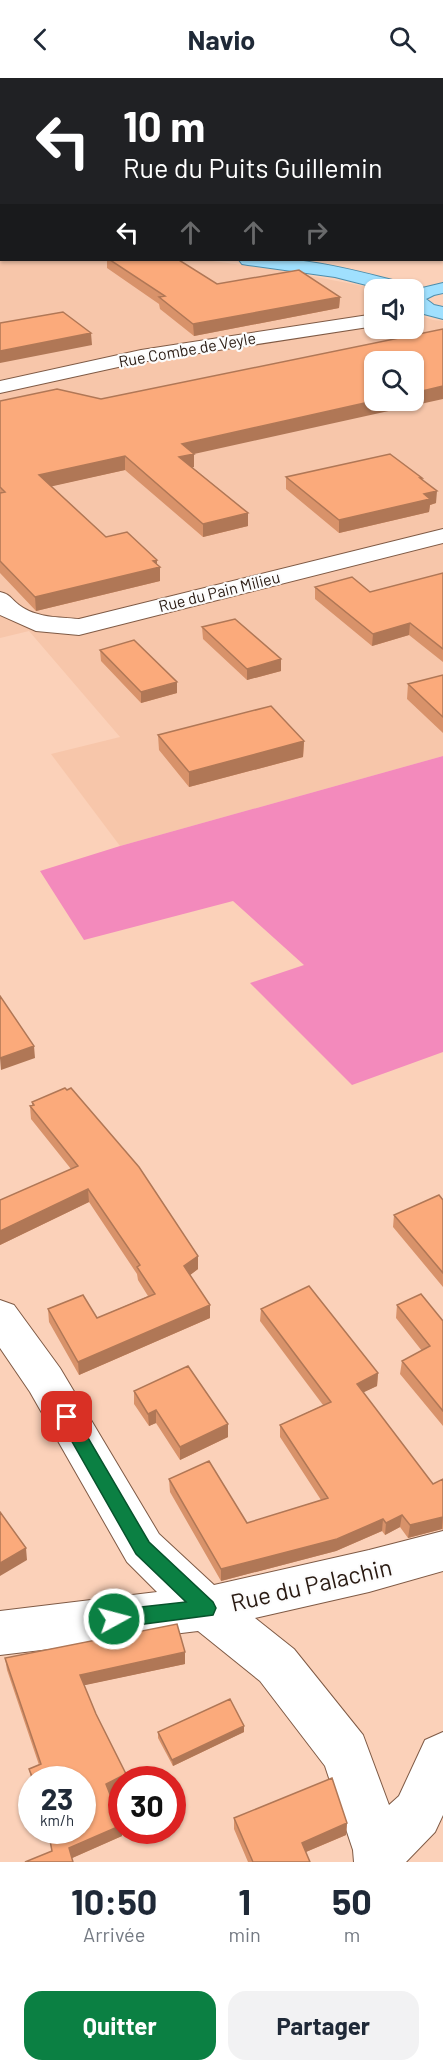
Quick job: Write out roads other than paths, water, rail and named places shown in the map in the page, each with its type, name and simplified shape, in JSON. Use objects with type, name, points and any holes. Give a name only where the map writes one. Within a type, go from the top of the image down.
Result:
[{"type":"main road","points":[[255,261],[335,272],[364,282]]},
{"type":"main road","points":[[424,300],[443,288]]},
{"type":"street","name":"Rue Combe de Veyle","points":[[0,387],[141,356],[312,328],[364,322]]},
{"type":"street","name":"Rue du Pain Milieu","points":[[0,599],[9,610],[36,623],[80,627],[443,536]]},
{"type":"street","points":[[0,1316],[45,1380],[143,1548],[206,1608],[277,1665],[345,1752],[379,1856],[417,1814],[443,1757]]},
{"type":"street","name":"Rue du Palachin","points":[[0,1633],[206,1608],[369,1571],[443,1551]]}]
